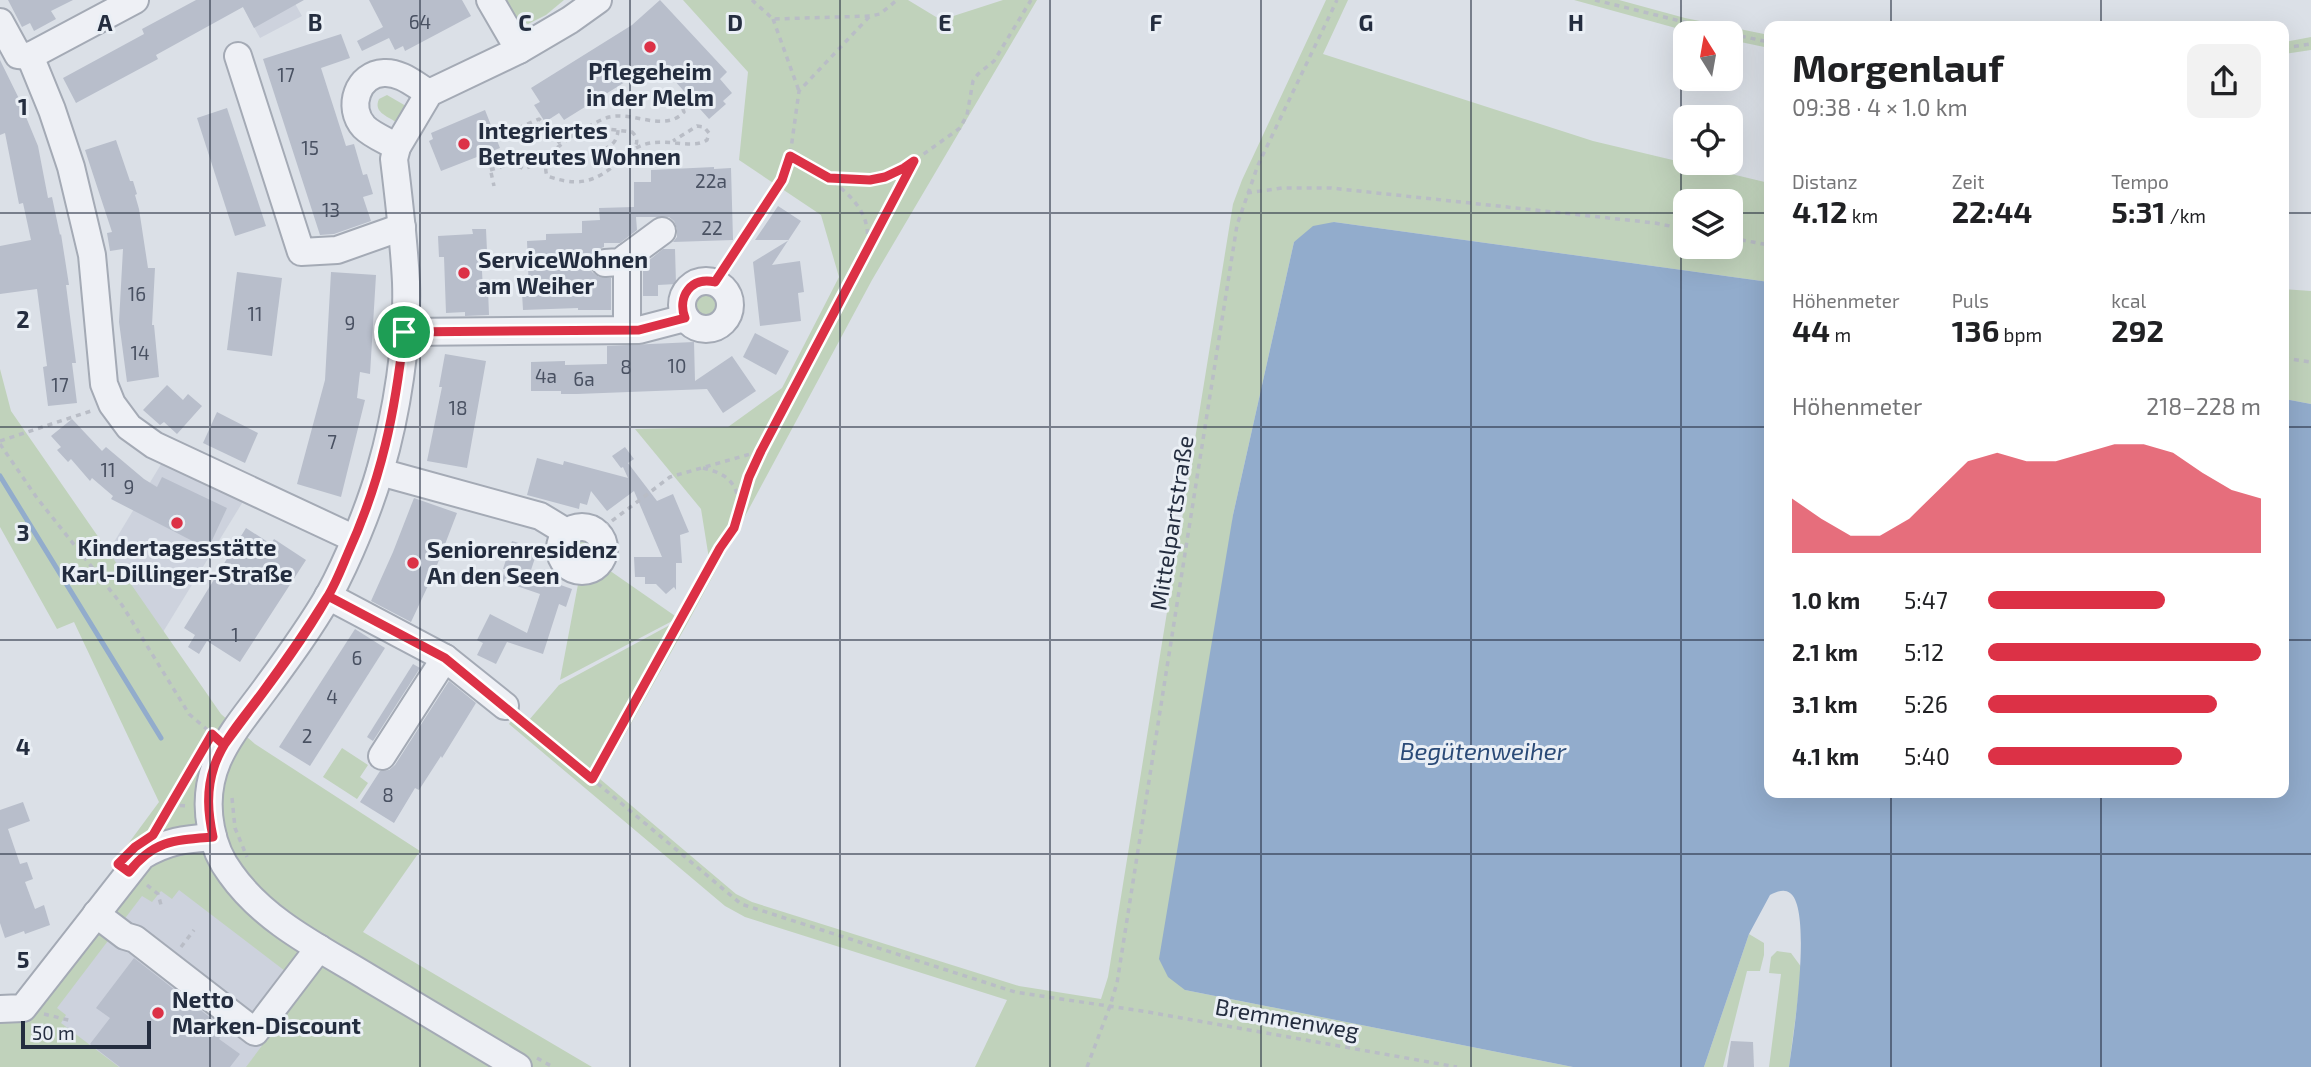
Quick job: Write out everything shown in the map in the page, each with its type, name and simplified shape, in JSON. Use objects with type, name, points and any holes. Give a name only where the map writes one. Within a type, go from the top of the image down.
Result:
[{"type":"street","points":[[0,22],[18,55],[30,56],[135,0]]},
{"type":"street","points":[[490,0],[519,50]]},
{"type":"street","points":[[518,1067],[283,925],[252,901],[230,873],[213,837],[208,793],[215,764],[224,745],[296,648],[328,596],[355,539],[380,472],[393,418],[404,332],[406,285],[394,159],[397,147],[429,93],[519,50],[598,0]]},
{"type":"street","points":[[30,56],[71,167],[92,255],[104,384],[112,404],[129,427],[154,444],[355,539]]},
{"type":"street","points":[[238,56],[301,252],[337,250],[402,227]]},
{"type":"street","points":[[397,147],[365,128],[354,103],[358,90],[367,79],[382,73],[398,75],[429,93]]},
{"type":"street","points":[[627,330],[616,260],[662,231]]},
{"type":"street","points":[[703,281],[715,282],[725,289],[729,297],[730,312],[720,325],[705,330],[697,328],[685,318],[682,302],[689,288],[703,281]]},
{"type":"street","points":[[404,332],[639,330],[685,318]]},
{"type":"street","points":[[380,472],[540,516],[554,522],[568,533]]},
{"type":"street","points":[[588,528],[596,533],[603,543],[602,558],[593,568],[579,571],[572,569],[562,559],[561,545],[568,533],[588,528]]},
{"type":"street","points":[[328,596],[445,658],[505,706]]},
{"type":"street","points":[[382,756],[445,658]]},
{"type":"street","points":[[0,1009],[23,1008],[142,856],[177,840],[213,837]]},
{"type":"street","points":[[96,914],[125,936],[135,939],[255,1032],[320,948]]},
{"type":"path","points":[[715,282],[782,180],[790,156],[799,92],[774,19],[752,0]]},
{"type":"path","points":[[774,19],[870,16],[880,13],[897,0]]},
{"type":"path","points":[[829,178],[870,180],[885,177],[904,168],[960,128],[967,115],[973,81],[994,61],[1031,0]]},
{"type":"path","name":"Mittelpartstraße","points":[[1087,1067],[1110,1006],[1119,970],[1237,225],[1258,164],[1337,0]]},
{"type":"path","points":[[1595,0],[1681,21]]},
{"type":"path","points":[[799,92],[870,16]]},
{"type":"path","points":[[1743,36],[1764,41]]},
{"type":"path","points":[[2289,47],[2311,44]]},
{"type":"path","points":[[491,170],[513,163],[524,169],[548,159],[570,137],[609,117],[657,121],[677,118],[684,112],[681,104],[664,107],[657,100]]},
{"type":"path","points":[[518,128],[539,119],[561,145]]},
{"type":"path","points":[[590,126],[632,132],[637,142],[634,149]]},
{"type":"path","points":[[548,159],[545,170],[547,176],[576,183],[597,178],[646,142],[701,144],[707,140],[709,132],[704,127],[697,126],[673,141]]},
{"type":"path","points":[[550,130],[570,137]]},
{"type":"path","points":[[595,153],[614,143],[618,130]]},
{"type":"path","points":[[790,156],[829,178],[864,213],[869,237],[865,252]]},
{"type":"path","points":[[592,779],[720,548],[734,528],[749,477],[761,451],[914,161]]},
{"type":"path","points":[[489,163],[494,186]]},
{"type":"path","points":[[1247,193],[1282,188],[1331,188],[1673,227]]},
{"type":"path","points":[[1743,240],[1764,244]]},
{"type":"path","points":[[2289,359],[2311,362]]},
{"type":"path","points":[[112,404],[0,442],[37,498],[122,605],[189,714],[224,745]]},
{"type":"path","points":[[596,533],[670,477],[761,451]]},
{"type":"path","points":[[701,468],[716,471],[728,480],[737,490],[740,509]]},
{"type":"path","name":"Bremmenweg","points":[[505,706],[741,904],[1016,992],[1457,1067]]},
{"type":"path","points":[[159,825],[191,770]]},
{"type":"path","points":[[232,795],[235,828],[248,859]]},
{"type":"path","points":[[1417,1059],[1418,1067]]},
{"type":"shaded area","points":[[239,0],[293,0],[302,16],[260,38]]},
{"type":"shaded area","name":"Kindertagesstätte Karl-Dillinger-Straße","points":[[166,456],[247,495],[163,632],[108,552]]},
{"type":"shaded area","name":"Netto Marken-Discount","points":[[147,862],[486,1067],[0,1067],[0,1052]]},
{"type":"green space","points":[[503,0],[564,0],[546,15],[528,24],[512,17]]},
{"type":"green space","points":[[683,0],[908,0],[941,20],[1003,0],[1037,0],[872,280],[687,624],[600,779],[736,894],[752,902],[1019,986],[1101,999],[1108,977],[1233,204],[1326,0],[1348,0],[1323,54],[1593,141],[1673,160],[1673,175],[1735,175],[1764,182],[1764,281],[1334,222],[1294,242],[1233,515],[1185,990],[1573,1067],[975,1067],[1007,1000],[745,917],[725,906],[509,724],[518,711],[529,720],[559,685],[679,620],[710,565],[701,509],[635,429],[728,427],[782,388],[839,277],[821,215],[739,160],[748,72]]},
{"type":"green space","points":[[1574,0],[1619,0],[1700,21],[1673,21],[1673,27]]},
{"type":"green space","points":[[1743,30],[1764,34],[1764,47],[1743,43]]},
{"type":"green space","points":[[2311,37],[2311,50],[2289,53],[2289,41]]},
{"type":"green space","points":[[387,95],[406,106],[419,96],[389,133],[396,122],[378,107],[379,99]]},
{"type":"green space","points":[[706,281],[723,288],[730,305],[723,322],[706,329],[689,322],[682,305],[689,288]]},
{"type":"green space","points":[[2289,289],[2311,291],[2311,404],[2289,400]]},
{"type":"green space","points":[[0,369],[11,411],[221,714],[255,744],[420,851],[363,932],[592,1067],[246,1067],[306,987],[179,890],[172,899],[161,891],[152,902],[142,896],[57,1008],[66,1015],[61,1023],[119,1067],[0,1067],[0,1015],[132,876],[114,863],[159,802],[74,622],[57,629],[0,527]]},
{"type":"green space","points":[[582,527],[597,534],[604,549],[597,564],[582,571],[567,564],[560,549],[567,534]]},
{"type":"green space","points":[[606,568],[678,618],[560,680],[579,579],[593,577]]},
{"type":"green space","points":[[342,748],[368,765],[360,777],[368,783],[357,799],[323,777]]},
{"type":"green space","points":[[1749,934],[1764,943],[1760,971],[1747,971],[1723,1067],[1704,1067]]},
{"type":"green space","points":[[1777,951],[1791,953],[1802,968],[1789,1067],[1769,1067],[1781,974],[1769,973],[1771,957]]},
{"type":"water","name":"Begütenweiher","points":[[1334,222],[1764,281],[1764,798],[2289,798],[2289,400],[2311,404],[2311,1067],[1789,1067],[1801,948],[1797,904],[1790,893],[1785,891],[1770,895],[1749,934],[1704,1067],[1573,1067],[1185,990],[1168,977],[1159,959],[1233,515],[1294,242],[1313,226]]},
{"type":"building","points":[[8,0],[73,0],[51,11],[56,19],[34,31],[30,23],[22,27]]},
{"type":"building","points":[[196,0],[304,0],[254,28],[243,7],[156,55],[158,59],[76,103],[63,78],[144,34],[142,29]]},
{"type":"building","points":[[369,0],[462,0],[471,16],[405,51],[403,46],[395,50],[389,38],[362,51],[357,41],[383,27]]},
{"type":"building","name":"Pflegeheim in der Melm","points":[[660,0],[727,72],[720,79],[732,93],[723,101],[726,104],[709,119],[665,70],[638,86],[633,77],[564,120],[559,113],[545,122],[534,105],[540,102],[531,88],[632,25]]},
{"type":"building","points":[[341,34],[350,58],[321,68],[346,146],[354,144],[363,175],[367,174],[373,194],[363,197],[371,221],[334,234],[320,235],[263,59]]},
{"type":"building","points":[[0,60],[28,117],[38,146],[48,198],[52,197],[61,234],[69,285],[66,285],[76,363],[72,363],[77,403],[48,406],[43,367],[47,366],[37,289],[0,294],[0,246],[31,240],[23,203],[19,204],[5,133],[0,135]]},
{"type":"building","points":[[227,108],[266,226],[235,236],[197,118]]},
{"type":"building","name":"Integriertes Betreutes Wohnen","points":[[485,110],[500,148],[441,171],[429,141],[433,139],[431,133]]},
{"type":"building","points":[[116,140],[137,194],[135,195],[148,268],[155,268],[152,325],[159,377],[127,382],[119,322],[123,249],[110,251],[107,233],[112,232],[85,150]]},
{"type":"building","points":[[731,168],[733,240],[673,242],[677,237],[677,229],[669,217],[636,217],[637,230],[620,243],[604,243],[604,247],[596,250],[591,257],[589,265],[592,272],[599,277],[611,278],[611,310],[523,310],[522,293],[529,292],[527,241],[546,240],[546,234],[582,233],[582,221],[600,220],[599,208],[634,207],[634,182],[651,182],[651,170]]},
{"type":"building","points":[[778,206],[801,221],[788,240],[755,240]]},
{"type":"building","name":"ServiceWohnen am Weiher","points":[[472,229],[486,229],[487,251],[481,252],[483,290],[488,289],[489,315],[465,316],[465,312],[446,313],[444,257],[439,257],[438,236],[473,234]]},
{"type":"building","points":[[788,241],[772,265],[800,261],[804,292],[798,293],[801,321],[760,326],[753,262]]},
{"type":"building","points":[[663,249],[675,249],[676,284],[658,285],[658,296],[643,296],[643,265]]},
{"type":"building","points":[[237,272],[282,278],[272,356],[227,350]]},
{"type":"building","points":[[331,272],[376,275],[370,374],[360,372],[357,398],[365,400],[341,497],[297,484],[325,380]]},
{"type":"building","points":[[755,333],[789,351],[776,375],[743,357]]},
{"type":"building","points":[[694,342],[695,381],[732,356],[756,391],[723,413],[707,389],[577,394],[531,391],[531,362],[565,361],[565,365],[607,364],[607,346]]},
{"type":"building","points":[[445,354],[486,361],[467,468],[427,461],[442,387],[439,387]]},
{"type":"building","points":[[167,385],[183,400],[188,394],[202,406],[177,434],[164,422],[160,425],[143,410]]},
{"type":"building","points":[[217,412],[258,433],[245,463],[203,443]]},
{"type":"building","points":[[72,419],[102,451],[106,447],[157,487],[162,477],[227,508],[208,549],[111,499],[113,496],[92,478],[90,481],[71,459],[68,462],[57,450],[61,447],[51,436]]},
{"type":"building","points":[[625,447],[634,459],[628,463],[657,501],[673,494],[689,532],[680,535],[682,563],[676,563],[676,590],[674,587],[666,594],[656,584],[645,584],[645,577],[635,577],[634,557],[662,557],[634,491],[607,511],[591,491],[587,505],[580,503],[579,509],[527,495],[537,458],[563,465],[564,461],[628,478],[623,467],[621,468],[612,456]]},
{"type":"building","name":"Seniorenresidenz An den Seen","points":[[414,498],[457,513],[434,573],[411,622],[371,601]]},
{"type":"building","points":[[246,528],[271,544],[274,539],[306,560],[240,662],[207,641],[199,654],[188,647],[195,635],[184,628]]},
{"type":"building","points":[[512,541],[538,549],[531,570],[550,577],[549,581],[572,589],[566,607],[559,604],[543,654],[507,642],[496,664],[477,655],[483,643],[477,640],[490,614],[527,633],[540,594],[502,581]]},
{"type":"building","points":[[355,629],[385,648],[310,766],[279,747]]},
{"type":"building","points":[[413,664],[420,668],[373,741],[367,737]]},
{"type":"building","points":[[449,681],[476,703],[442,758],[441,756],[419,790],[415,788],[394,823],[360,802],[380,771],[389,770],[395,765]]},
{"type":"building","points":[[23,802],[30,821],[8,829],[20,864],[27,862],[33,879],[25,882],[35,909],[44,905],[50,925],[5,938],[0,923],[0,810]]},
{"type":"building","name":"Netto Marken-Discount","points":[[134,958],[226,1030],[219,1039],[240,1054],[230,1067],[120,1067],[90,1044],[110,1018],[96,1008]]},
{"type":"building","points":[[1731,1041],[1753,1042],[1754,1067],[1727,1067]]},
{"type":"waterway","points":[[0,476],[161,738]]},
{"type":"place","name":"Pflegeheim in der Melm","points":[[650,47]]},
{"type":"place","name":"Integriertes Betreutes Wohnen","points":[[464,144]]},
{"type":"place","name":"ServiceWohnen am Weiher","points":[[464,273]]},
{"type":"place","name":"Kindertagesstätte Karl-Dillinger-Straße","points":[[177,523]]},
{"type":"place","name":"Seniorenresidenz An den Seen","points":[[413,563]]},
{"type":"place","name":"Netto Marken-Discount","points":[[158,1013]]},
{"type":"route","points":[[404,332],[393,418],[380,472],[355,539],[328,596],[296,648],[224,745],[212,734],[153,835],[135,847],[118,864],[129,872],[142,856],[159,846],[177,840],[213,837],[208,793],[215,764],[224,745],[246,715],[296,648],[328,596],[445,658],[592,779],[720,548],[734,528],[749,477],[761,451],[914,161],[885,177],[870,180],[829,178],[790,156],[782,180],[715,282],[696,283],[684,294],[682,310],[685,318],[639,330],[404,332]]}]
